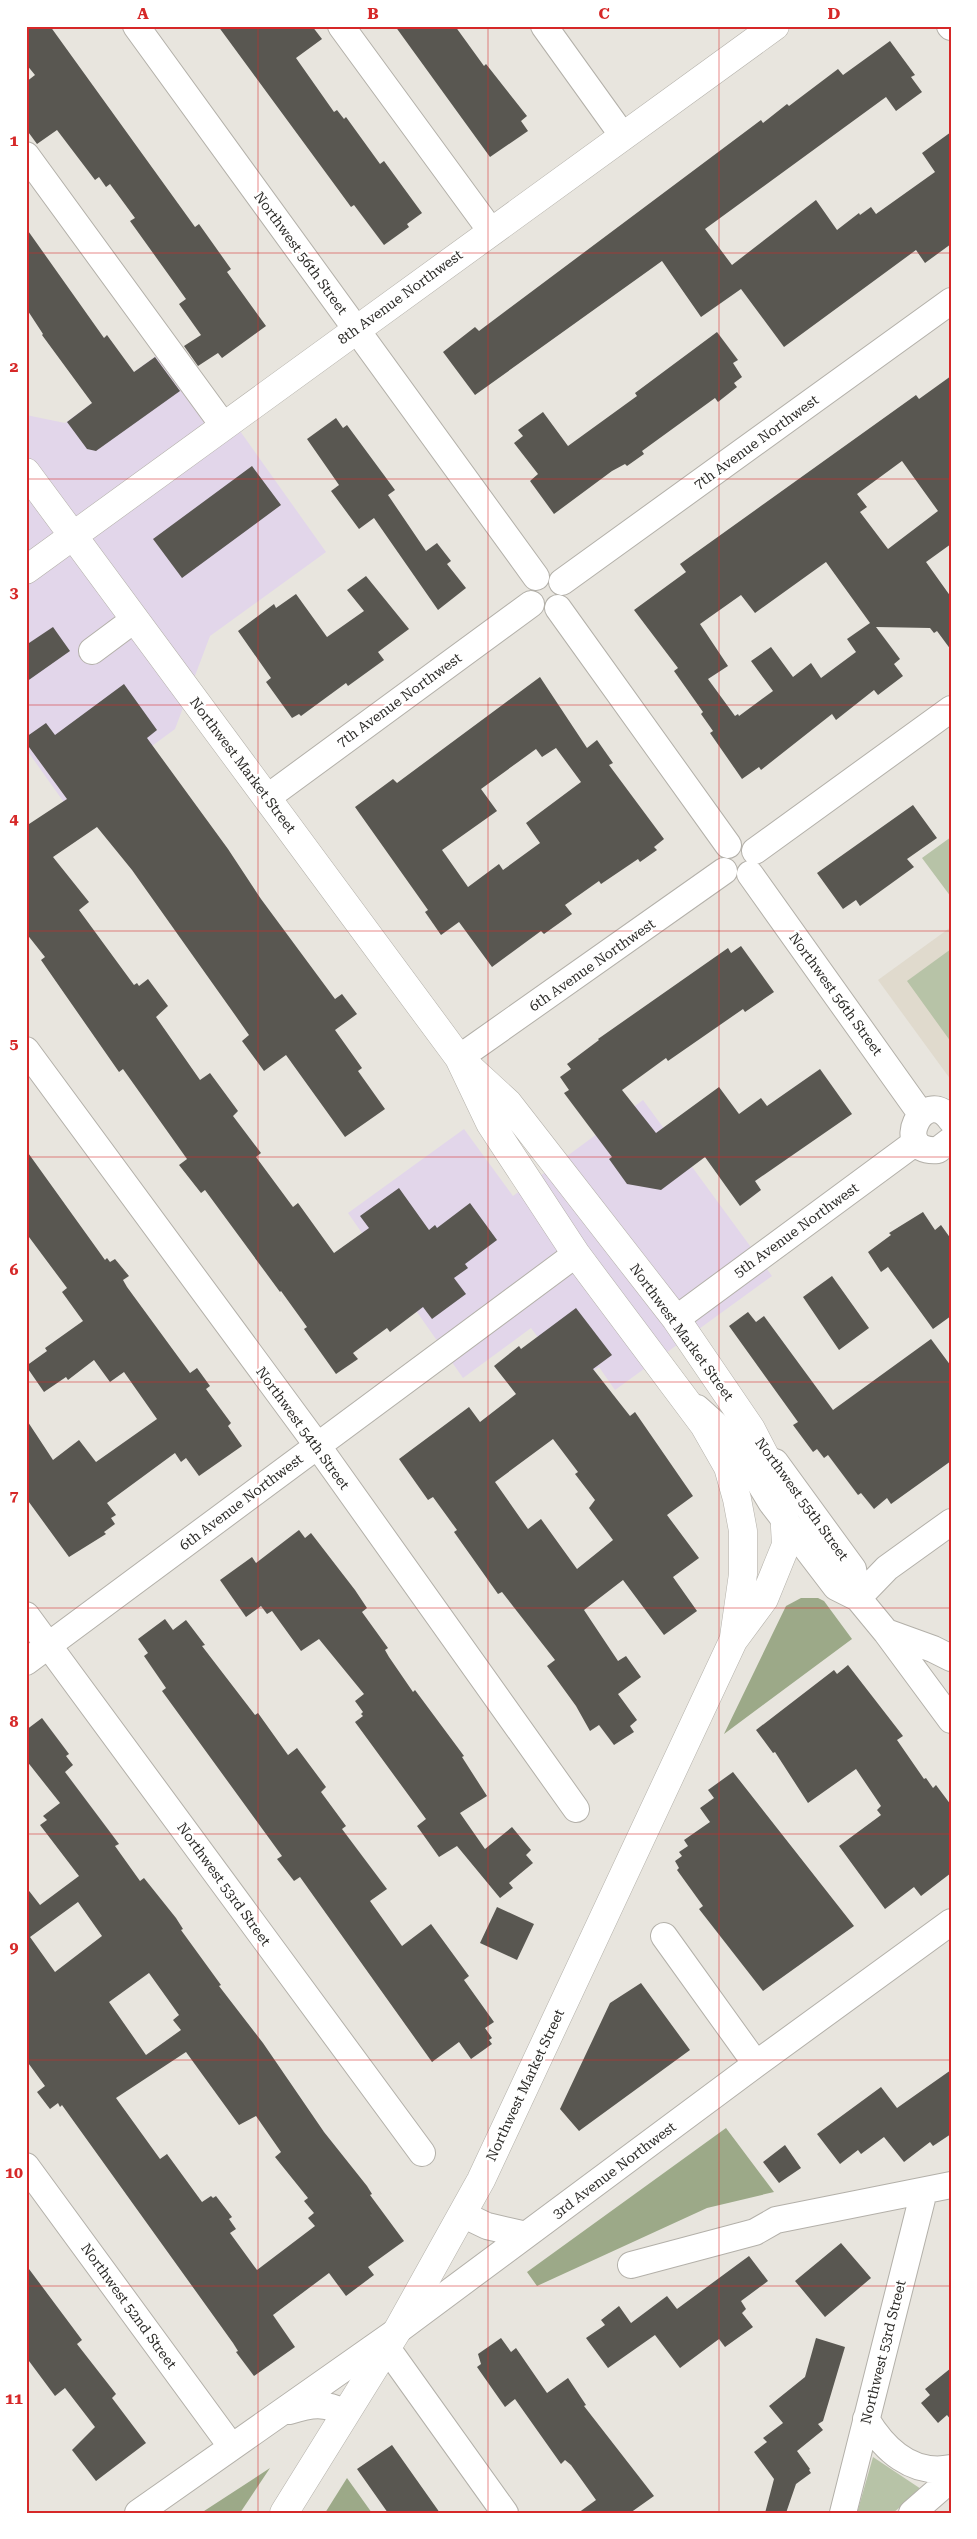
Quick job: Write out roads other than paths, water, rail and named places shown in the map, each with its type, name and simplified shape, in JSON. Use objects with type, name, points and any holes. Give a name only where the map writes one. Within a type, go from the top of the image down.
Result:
[{"type":"main road","name":"8th Avenue Northwest","points":[[26,570],[223,425],[775,26]]},
{"type":"main road","name":"Northwest Market Street","points":[[26,472],[459,1058],[490,1124],[576,1254],[704,1425],[728,1467],[737,1498],[743,1531],[743,1574],[734,1641]]},
{"type":"main road","name":"Northwest Market Street","points":[[284,2513],[392,2339],[487,2167],[734,1641],[764,1599],[786,1545],[783,1491],[751,1429],[676,1319],[508,1103],[459,1058]]},
{"type":"street","name":"Northwest 56th Street","points":[[136,26],[536,577]]},
{"type":"street","points":[[341,26],[491,231]]},
{"type":"street","points":[[544,26],[623,136]]},
{"type":"street","points":[[26,155],[223,425]]},
{"type":"street","name":"7th Avenue Northwest","points":[[562,582],[951,301]]},
{"type":"street","points":[[549,573],[556,575],[562,582],[566,592],[565,598],[558,608],[544,612],[531,604],[527,590],[536,577],[549,573]]},
{"type":"street","name":"7th Avenue Northwest","points":[[268,797],[531,604]]},
{"type":"street","points":[[558,608],[728,845]]},
{"type":"street","points":[[92,650],[135,619]]},
{"type":"street","points":[[752,862],[748,843],[742,841],[728,845],[720,857],[724,871],[736,878],[752,862],[951,709]]},
{"type":"street","name":"Northwest 56th Street","points":[[752,862],[921,1114]]},
{"type":"street","name":"6th Avenue Northwest","points":[[459,1058],[724,871]]},
{"type":"street","name":"Northwest 54th Street","points":[[26,1050],[317,1445],[576,1809]]},
{"type":"street","points":[[949,1146],[932,1151],[920,1146],[916,1142],[913,1129],[914,1122],[921,1114],[935,1110],[942,1112],[951,1120]]},
{"type":"street","name":"5th Avenue Northwest","points":[[676,1319],[916,1142]]},
{"type":"street","name":"6th Avenue Northwest","points":[[26,1662],[576,1254]]},
{"type":"street","name":"Northwest 55th Street","points":[[682,1396],[734,1441],[771,1502],[836,1587],[858,1598],[886,1632],[951,1720]]},
{"type":"street","name":"Northwest 55th Street","points":[[751,1429],[853,1569],[858,1598]]},
{"type":"street","points":[[858,1598],[887,1568],[951,1522]]},
{"type":"street","name":"Northwest 53rd Street","points":[[26,1615],[422,2153]]},
{"type":"street","points":[[886,1632],[933,1649],[951,1658]]},
{"type":"street","name":"3rd Avenue Northwest","points":[[138,2513],[276,2415],[392,2339],[526,2235],[951,1922]]},
{"type":"street","points":[[664,1936],[756,2064]]},
{"type":"street","name":"Northwest 52nd Street","points":[[26,2166],[231,2446]]},
{"type":"street","points":[[631,2265],[755,2232],[776,2220],[924,2192],[951,2185]]},
{"type":"street","name":"Northwest 53rd Street","points":[[843,2513],[924,2192]]},
{"type":"street","points":[[462,2214],[487,2226],[526,2235]]},
{"type":"street","points":[[392,2339],[505,2513]]},
{"type":"street","name":"3rd Avenue Northwest","points":[[276,2415],[308,2406],[329,2405],[346,2413]]},
{"type":"street","points":[[866,2419],[879,2440],[910,2464],[928,2469],[951,2468]]},
{"type":"street","points":[[912,2513],[951,2479]]}]
